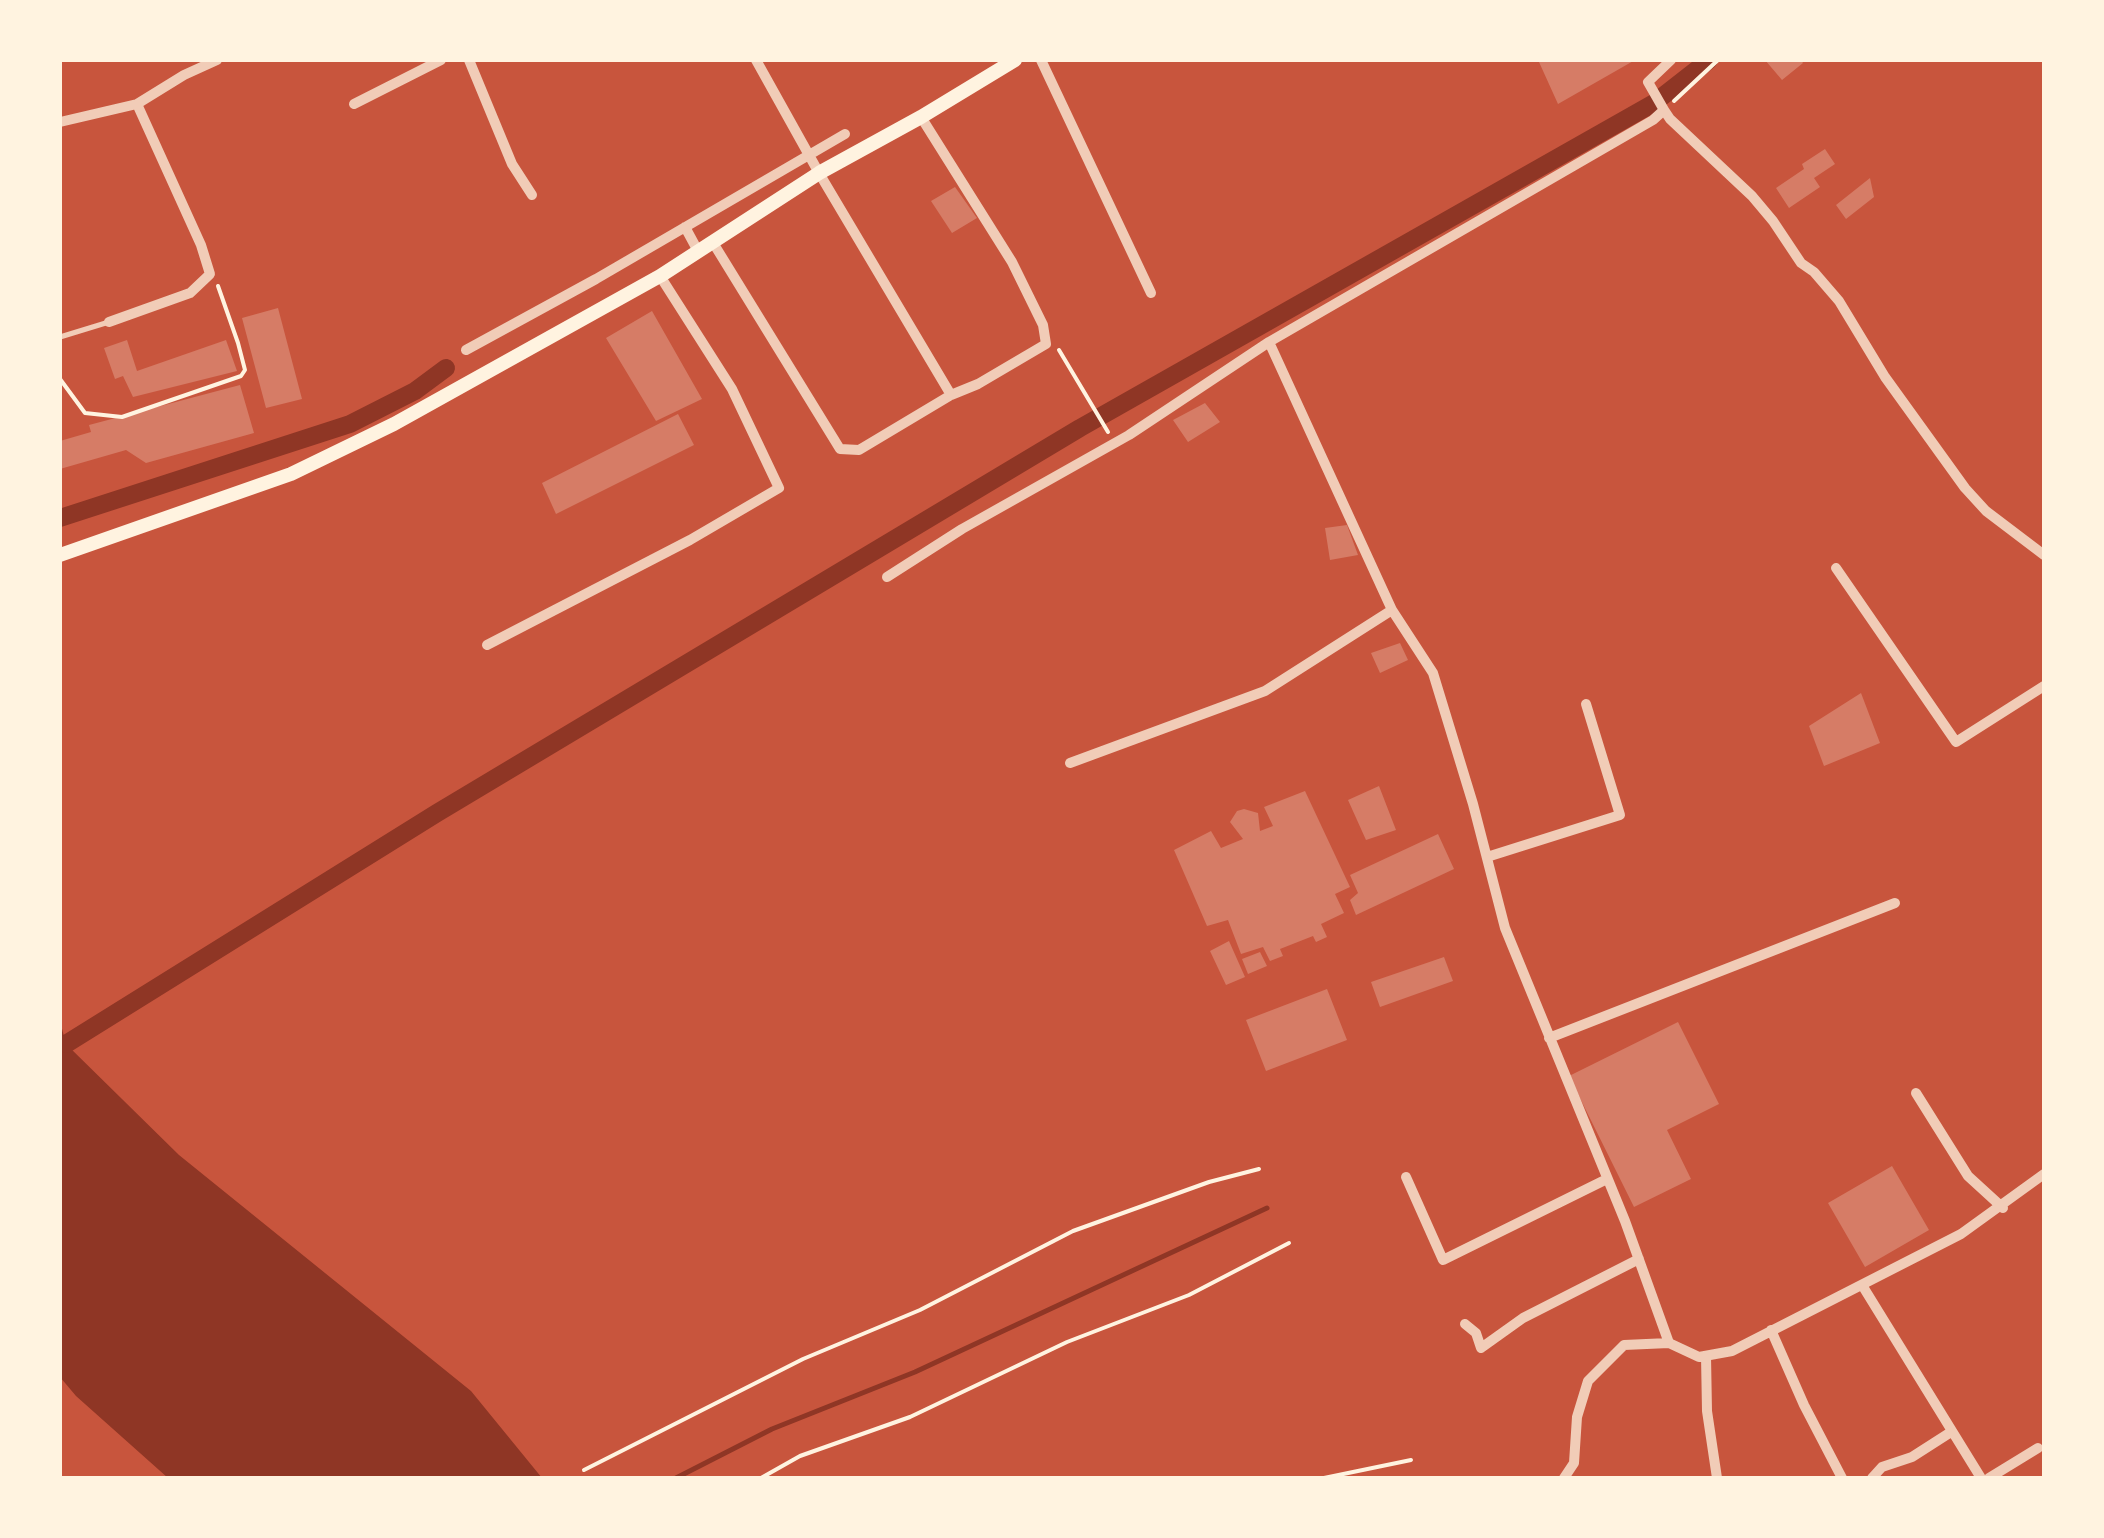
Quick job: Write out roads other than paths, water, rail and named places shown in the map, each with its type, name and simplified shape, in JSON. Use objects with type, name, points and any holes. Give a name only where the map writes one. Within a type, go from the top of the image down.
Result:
[{"type":"main road","points":[[60,554],[291,474],[394,424],[660,276],[819,173],[1015,60]]},
{"type":"street","points":[[60,122],[137,104],[217,60]]},
{"type":"street","points":[[354,104],[441,60]]},
{"type":"street","points":[[470,60],[512,164],[532,195]]},
{"type":"street","points":[[756,60],[951,395]]},
{"type":"street","points":[[1041,60],[1151,293]]},
{"type":"street","points":[[1671,60],[1648,82],[1670,119],[1752,196],[1801,263],[1839,301],[1885,377],[1965,488],[1986,511],[2044,555]]},
{"type":"street","points":[[109,322],[190,293],[210,274],[201,245],[137,104]]},
{"type":"street","points":[[887,577],[962,528],[1129,435],[1268,342],[1653,120],[1663,108]]},
{"type":"street","points":[[712,241],[840,448],[859,450],[1046,344],[1043,325],[1012,262],[921,117]]},
{"type":"street","points":[[466,350],[845,134]]},
{"type":"street","points":[[685,227],[698,250]]},
{"type":"street","points":[[487,646],[690,540],[779,488],[732,389],[660,276]]},
{"type":"street","points":[[1268,342],[1392,610],[1433,674],[1505,928],[1669,1343]]},
{"type":"street","points":[[1836,568],[1956,742],[2044,686]]},
{"type":"street","points":[[1070,763],[1265,691],[1392,610]]},
{"type":"street","points":[[1487,857],[1620,815],[1586,704]]},
{"type":"street","points":[[1549,1038],[1894,903]]},
{"type":"street","points":[[1916,1093],[1968,1176],[2002,1206]]},
{"type":"street","points":[[1564,1478],[1574,1464],[1577,1418],[1588,1382],[1624,1345],[1669,1343],[1699,1357],[1732,1351],[1961,1234],[2044,1174]]},
{"type":"street","points":[[1406,1177],[1443,1260],[1607,1179]]},
{"type":"street","points":[[1464,1324],[1476,1333],[1481,1348],[1523,1318],[1638,1259]]},
{"type":"street","points":[[1862,1285],[1981,1478]]},
{"type":"street","points":[[1771,1330],[1842,1478]]},
{"type":"street","points":[[1706,1356],[1707,1411],[1717,1478]]},
{"type":"street","points":[[1872,1478],[1882,1467],[1912,1457],[1952,1432]]},
{"type":"street","points":[[1990,1478],[2038,1448]]},
{"type":"lane","points":[[60,337],[109,322]]},
{"type":"waterway","points":[[66,1044],[437,813],[1080,428],[1654,103],[1709,60]]},
{"type":"waterway","points":[[60,518],[350,424],[415,391],[446,368]]},
{"type":"waterway","points":[[676,1478],[772,1429],[915,1372],[1267,1208]]}]
